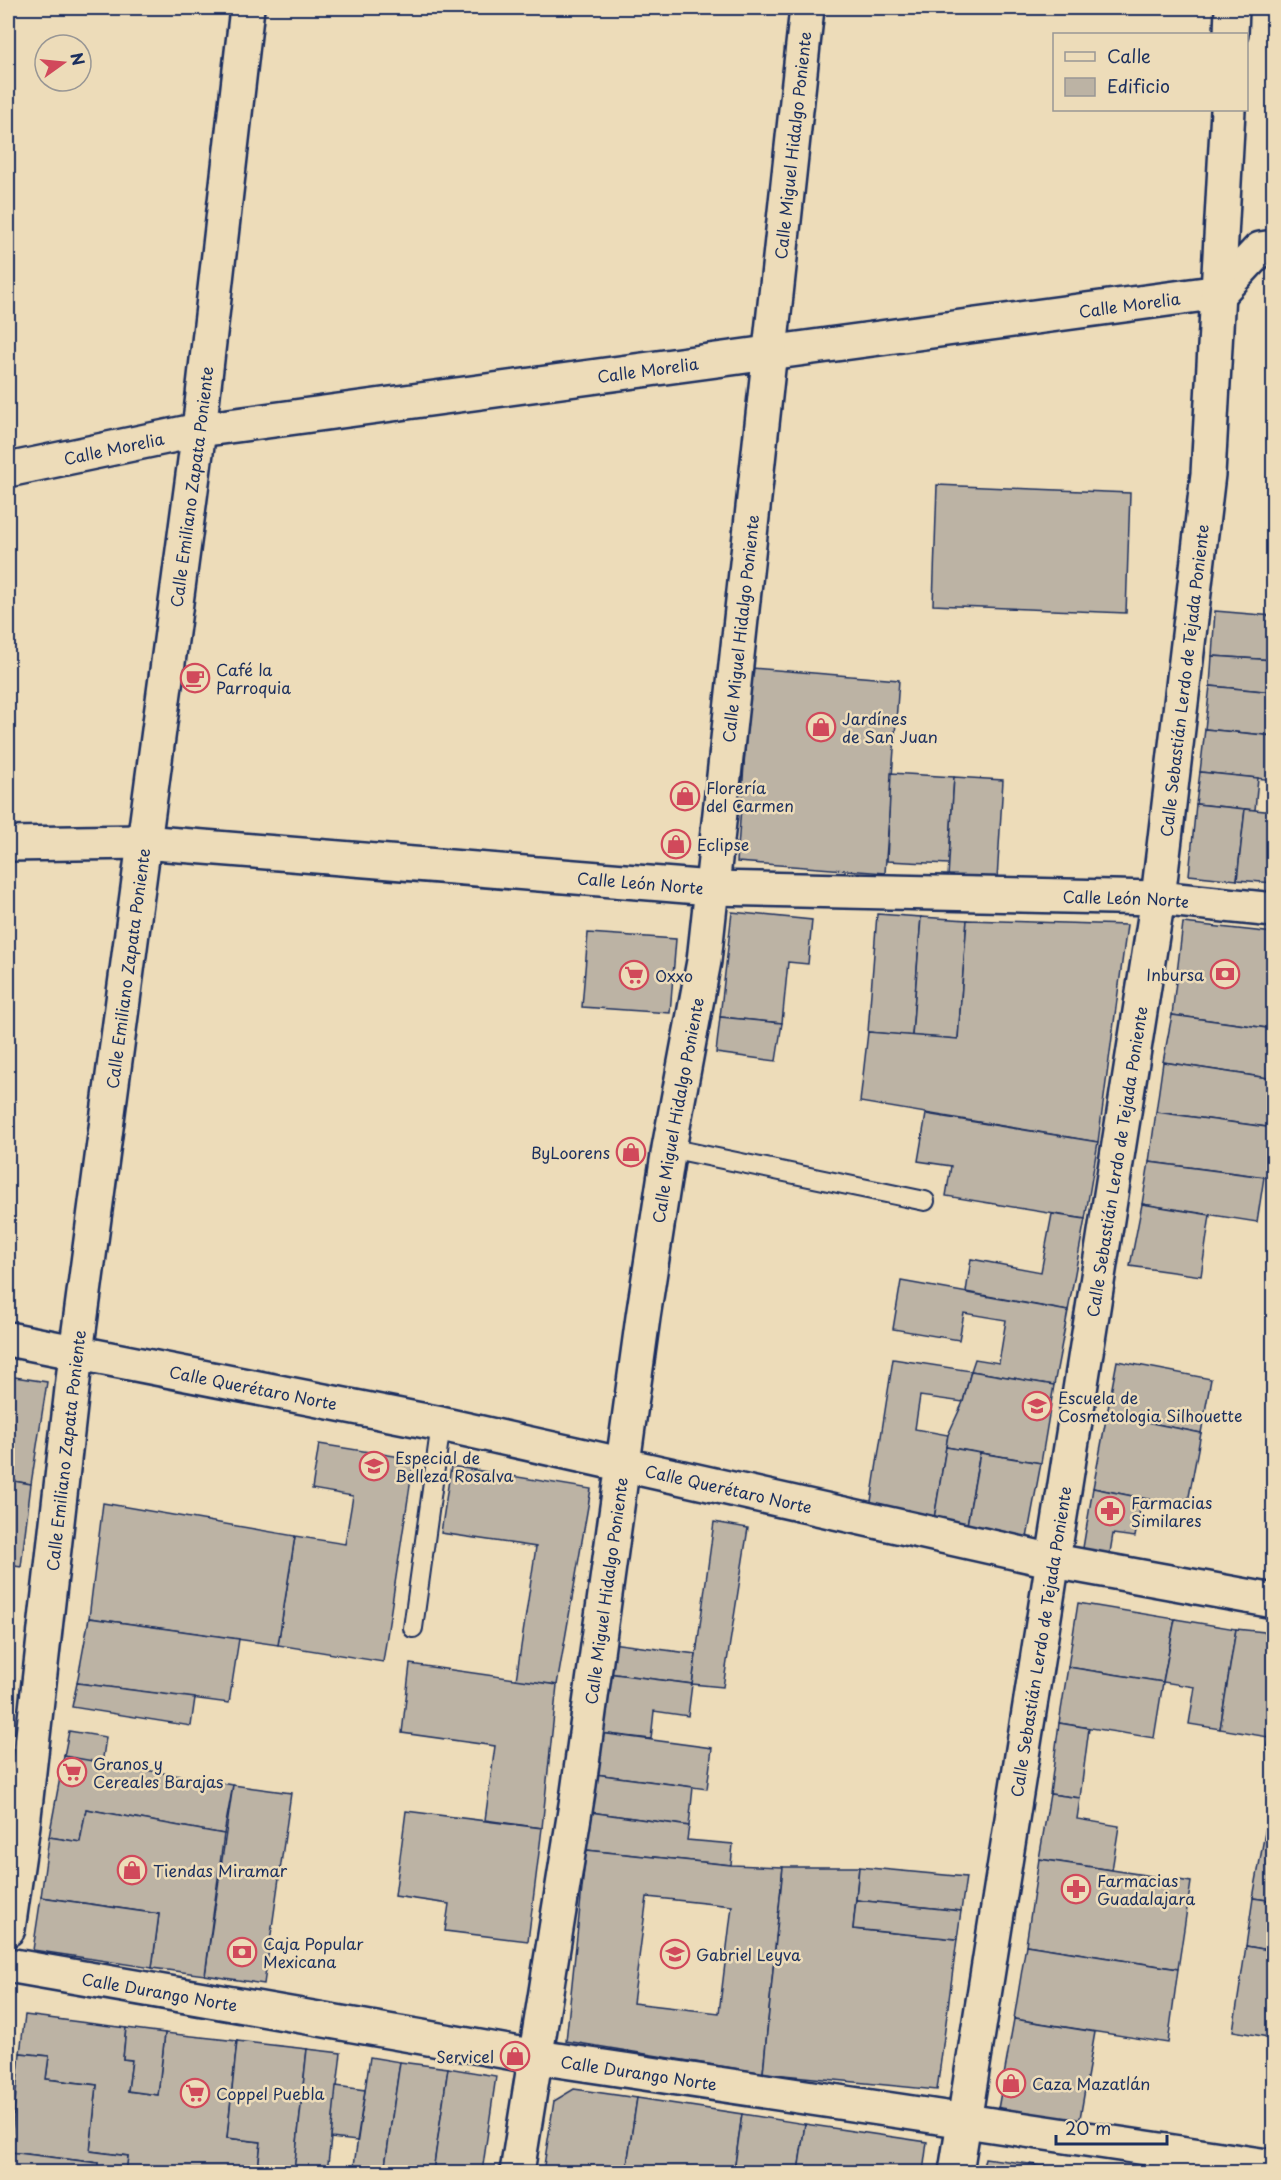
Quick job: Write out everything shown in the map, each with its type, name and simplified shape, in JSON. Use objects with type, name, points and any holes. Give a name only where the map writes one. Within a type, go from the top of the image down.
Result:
[{"type":"street","name":"Calle Emiliano Zapata Poniente","points":[[8,1929],[76,1353],[142,842],[199,429],[247,8]]},
{"type":"street","name":"Calle Miguel Hidalgo Poniente","points":[[517,2172],[578,1792],[622,1464],[669,1148],[704,961],[768,352],[807,8]]},
{"type":"street","points":[[1231,33],[1232,8]]},
{"type":"street","name":"Calle Sebastián Lerdo de Tejada Poniente","points":[[957,2172],[1158,898],[1208,474],[1220,292],[1228,111]]},
{"type":"street","points":[[1220,292],[1260,249],[1274,247]]},
{"type":"street","name":"Calle Morelia","points":[[8,470],[199,429],[1220,292]]},
{"type":"street","name":"Calle León Norte","points":[[8,844],[142,842],[711,888],[1158,898],[1274,910]]},
{"type":"street","name":"Calle Querétaro Norte","points":[[8,1339],[441,1424],[1054,1561],[1274,1601]]},
{"type":"street","name":"Calle Durango Norte","points":[[8,1965],[537,2057],[1274,2167]]},
{"type":"lane","points":[[669,1148],[925,1202]]},
{"type":"lane","points":[[413,1628],[441,1424]]},
{"type":"building","points":[[937,485],[1130,493],[1126,613],[933,605]]},
{"type":"building","points":[[1215,611],[1274,616],[1274,660],[1212,656]]},
{"type":"building","points":[[1212,656],[1274,660],[1274,692],[1210,686]]},
{"type":"building","name":"Jardínes de San Juan","points":[[751,668],[899,680],[885,873],[737,862]]},
{"type":"building","points":[[1210,686],[1274,692],[1274,736],[1205,729]]},
{"type":"building","points":[[1205,729],[1274,736],[1274,780],[1200,772]]},
{"type":"building","points":[[1200,772],[1258,778],[1255,810],[1196,804]]},
{"type":"building","points":[[891,773],[954,777],[949,864],[887,861]]},
{"type":"building","points":[[954,777],[1003,780],[997,880],[948,877]]},
{"type":"building","points":[[1196,804],[1245,809],[1237,880],[1189,875]]},
{"type":"building","points":[[1245,809],[1274,812],[1274,883],[1237,880]]},
{"type":"building","points":[[732,912],[812,920],[808,964],[788,962],[782,1023],[720,1017]]},
{"type":"building","points":[[877,914],[921,917],[912,1036],[868,1032]]},
{"type":"building","points":[[921,917],[967,920],[958,1039],[912,1036]]},
{"type":"building","points":[[967,920],[1127,925],[1098,1142],[860,1102],[868,1032],[958,1039]]},
{"type":"building","name":"Inbursa","points":[[1183,923],[1274,933],[1274,1029],[1172,1015]]},
{"type":"building","points":[[588,933],[676,939],[670,1013],[582,1007]]},
{"type":"building","points":[[1172,1015],[1274,1029],[1274,1079],[1163,1062]]},
{"type":"building","points":[[720,1017],[782,1023],[776,1061],[716,1053]]},
{"type":"building","points":[[1163,1062],[1274,1079],[1274,1128],[1156,1112]]},
{"type":"building","points":[[1156,1112],[1274,1128],[1274,1178],[1149,1162]]},
{"type":"building","points":[[926,1114],[1098,1142],[1085,1219],[946,1196],[951,1166],[918,1161]]},
{"type":"building","points":[[1149,1162],[1264,1177],[1257,1222],[1142,1204]]},
{"type":"building","points":[[1142,1204],[1210,1215],[1201,1276],[1130,1266]]},
{"type":"building","points":[[1052,1214],[1085,1219],[1068,1311],[966,1292],[971,1259],[1041,1272]]},
{"type":"building","points":[[901,1281],[1068,1311],[1054,1385],[971,1371],[975,1359],[999,1363],[1006,1320],[964,1313],[959,1340],[893,1329]]},
{"type":"building","points":[[893,1359],[971,1371],[963,1402],[920,1396],[915,1429],[948,1435],[934,1519],[870,1508]]},
{"type":"building","points":[[1117,1361],[1211,1379],[1201,1433],[1107,1414]]},
{"type":"building","points":[[971,1371],[1054,1385],[1041,1463],[946,1447],[948,1435],[963,1402]]},
{"type":"building","points":[[8,1376],[47,1382],[31,1484],[8,1480]]},
{"type":"building","points":[[1107,1414],[1201,1433],[1187,1507],[1093,1488]]},
{"type":"building","points":[[319,1444],[414,1459],[383,1662],[278,1645],[295,1536],[345,1544],[353,1496],[312,1489]]},
{"type":"building","points":[[946,1447],[980,1453],[967,1525],[934,1519]]},
{"type":"building","points":[[980,1453],[1041,1463],[1027,1538],[967,1525]]},
{"type":"building","points":[[451,1466],[591,1489],[557,1685],[516,1680],[536,1547],[441,1533]]},
{"type":"building","points":[[8,1480],[31,1484],[21,1567],[8,1565]]},
{"type":"building","points":[[1093,1488],[1142,1498],[1135,1537],[1113,1534],[1109,1559],[1082,1554]]},
{"type":"building","points":[[103,1503],[295,1536],[278,1645],[89,1618]]},
{"type":"building","points":[[714,1522],[748,1528],[723,1687],[692,1684]]},
{"type":"building","points":[[1078,1603],[1175,1619],[1163,1682],[1068,1667]]},
{"type":"building","points":[[89,1618],[239,1639],[229,1703],[77,1683]]},
{"type":"building","points":[[1175,1619],[1236,1629],[1220,1729],[1189,1724],[1195,1687],[1163,1682]]},
{"type":"building","points":[[1236,1629],[1274,1633],[1274,1704],[1268,1737],[1220,1729]]},
{"type":"building","points":[[611,1643],[696,1654],[692,1684],[607,1673]]},
{"type":"building","points":[[410,1664],[557,1685],[542,1828],[485,1820],[495,1746],[402,1733]]},
{"type":"building","points":[[1068,1667],[1163,1682],[1154,1738],[1059,1723]]},
{"type":"building","points":[[607,1673],[692,1684],[688,1716],[654,1711],[651,1739],[600,1733]]},
{"type":"building","points":[[77,1683],[195,1698],[191,1726],[72,1707]]},
{"type":"building","points":[[1274,1704],[1274,1751],[1266,1750]]},
{"type":"building","points":[[1059,1723],[1089,1728],[1080,1798],[1050,1794]]},
{"type":"building","points":[[69,1731],[106,1737],[102,1764],[64,1756]]},
{"type":"building","points":[[600,1733],[712,1748],[707,1789],[595,1774]]},
{"type":"building","points":[[64,1756],[233,1785],[224,1834],[86,1809],[80,1842],[49,1837]]},
{"type":"building","points":[[595,1774],[693,1787],[689,1826],[590,1812]]},
{"type":"building","points":[[233,1785],[291,1793],[264,1984],[205,1975]]},
{"type":"building","points":[[1050,1794],[1080,1798],[1077,1819],[1119,1826],[1112,1870],[1039,1859]]},
{"type":"building","name":"Tiendas Miramar","points":[[86,1809],[224,1834],[205,1975],[152,1968],[159,1914],[41,1897],[49,1837],[80,1842]]},
{"type":"building","points":[[406,1811],[542,1828],[528,1941],[445,1931],[449,1904],[395,1896]]},
{"type":"building","points":[[590,1812],[689,1826],[687,1840],[733,1844],[731,1865],[586,1850]]},
{"type":"building","points":[[1266,1827],[1274,1829],[1274,1901],[1253,1898]]},
{"type":"building","name":"Gabriel Leyva","points":[[586,1850],[731,1865],[783,1867],[763,2073],[566,2041]],"holes":[[[647,1897],[732,1906],[719,2013],[633,2003]]]},
{"type":"building","points":[[1039,1859],[1191,1882],[1178,1969],[1026,1945]]},
{"type":"building","points":[[783,1867],[859,1867],[853,1929],[957,1939],[937,2090],[763,2073]]},
{"type":"building","points":[[859,1867],[966,1877],[961,1911],[856,1900]]},
{"type":"building","points":[[41,1897],[159,1914],[152,1968],[33,1950]]},
{"type":"building","points":[[1253,1898],[1274,1901],[1274,1951],[1246,1946]]},
{"type":"building","points":[[856,1900],[961,1911],[957,1939],[853,1929]]},
{"type":"building","points":[[1026,1945],[1178,1969],[1168,2043],[1014,2019]]},
{"type":"building","points":[[1246,1946],[1274,1951],[1274,2038],[1233,2031]]},
{"type":"building","name":"Coppel Puebla","points":[[25,2015],[126,2028],[123,2059],[132,2060],[128,2091],[158,2095],[165,2033],[237,2041],[227,2138],[261,2142],[258,2170],[282,2172],[126,2172],[128,2156],[90,2151],[97,2085],[46,2079],[49,2056],[20,2053]]},
{"type":"building","points":[[1014,2019],[1095,2032],[1079,2124],[998,2109]]},
{"type":"building","points":[[126,2028],[165,2033],[158,2095],[128,2091],[132,2060],[123,2059]]},
{"type":"building","points":[[237,2041],[307,2049],[294,2172],[258,2170],[261,2142],[227,2138]]},
{"type":"building","points":[[307,2049],[341,2053],[327,2172],[294,2172]]},
{"type":"building","points":[[20,2053],[49,2056],[46,2079],[97,2085],[90,2151],[128,2156],[126,2172],[97,2172],[98,2163],[10,2152]]},
{"type":"building","points":[[370,2057],[400,2062],[385,2166],[384,2172],[353,2172]]},
{"type":"building","points":[[400,2062],[448,2068],[433,2172],[385,2166]]},
{"type":"building","points":[[448,2068],[496,2076],[482,2172],[433,2172]]},
{"type":"building","points":[[336,2086],[365,2090],[357,2141],[331,2138]]},
{"type":"building","points":[[574,2089],[637,2098],[626,2172],[543,2172],[554,2101]]},
{"type":"building","points":[[637,2098],[742,2114],[734,2172],[626,2172]]},
{"type":"building","points":[[742,2114],[805,2124],[798,2172],[734,2172]]},
{"type":"building","points":[[805,2124],[927,2142],[923,2172],[798,2172]]},
{"type":"building","points":[[10,2152],[98,2163],[97,2172],[8,2172]]},
{"type":"building","points":[[985,2158],[1036,2165],[1035,2172],[982,2172]]},
{"type":"building","points":[[1036,2165],[1064,2170],[1064,2172],[1035,2172]]},
{"type":"building","points":[[385,2166],[426,2172],[384,2172]]},
{"type":"place","name":"Café la Parroquia","points":[[195,678]]},
{"type":"place","name":"Jardínes de San Juan","points":[[821,727]]},
{"type":"place","name":"Florería del Carmen","points":[[685,796]]},
{"type":"place","name":"Eclipse","points":[[676,844]]},
{"type":"place","name":"Inbursa","points":[[1225,974]]},
{"type":"place","name":"Oxxo","points":[[634,975]]},
{"type":"place","name":"ByLoorens","points":[[631,1152]]},
{"type":"place","name":"Escuela de Cosmetologia Silhouette","points":[[1037,1406]]},
{"type":"place","name":"Especial de Belleza Rosalva","points":[[374,1466]]},
{"type":"place","name":"Farmacias Similares","points":[[1110,1511]]},
{"type":"place","name":"Granos y Cereales Barajas","points":[[72,1772]]},
{"type":"place","name":"Tiendas Miramar","points":[[132,1870]]},
{"type":"place","name":"Farmacias Guadalajara","points":[[1076,1889]]},
{"type":"place","name":"Caja Popular Mexicana","points":[[242,1952]]},
{"type":"place","name":"Gabriel Leyva","points":[[675,1954]]},
{"type":"place","name":"Servicel","points":[[515,2056]]},
{"type":"place","name":"Caza Mazatlán","points":[[1011,2083]]},
{"type":"place","name":"Coppel Puebla","points":[[195,2093]]}]
